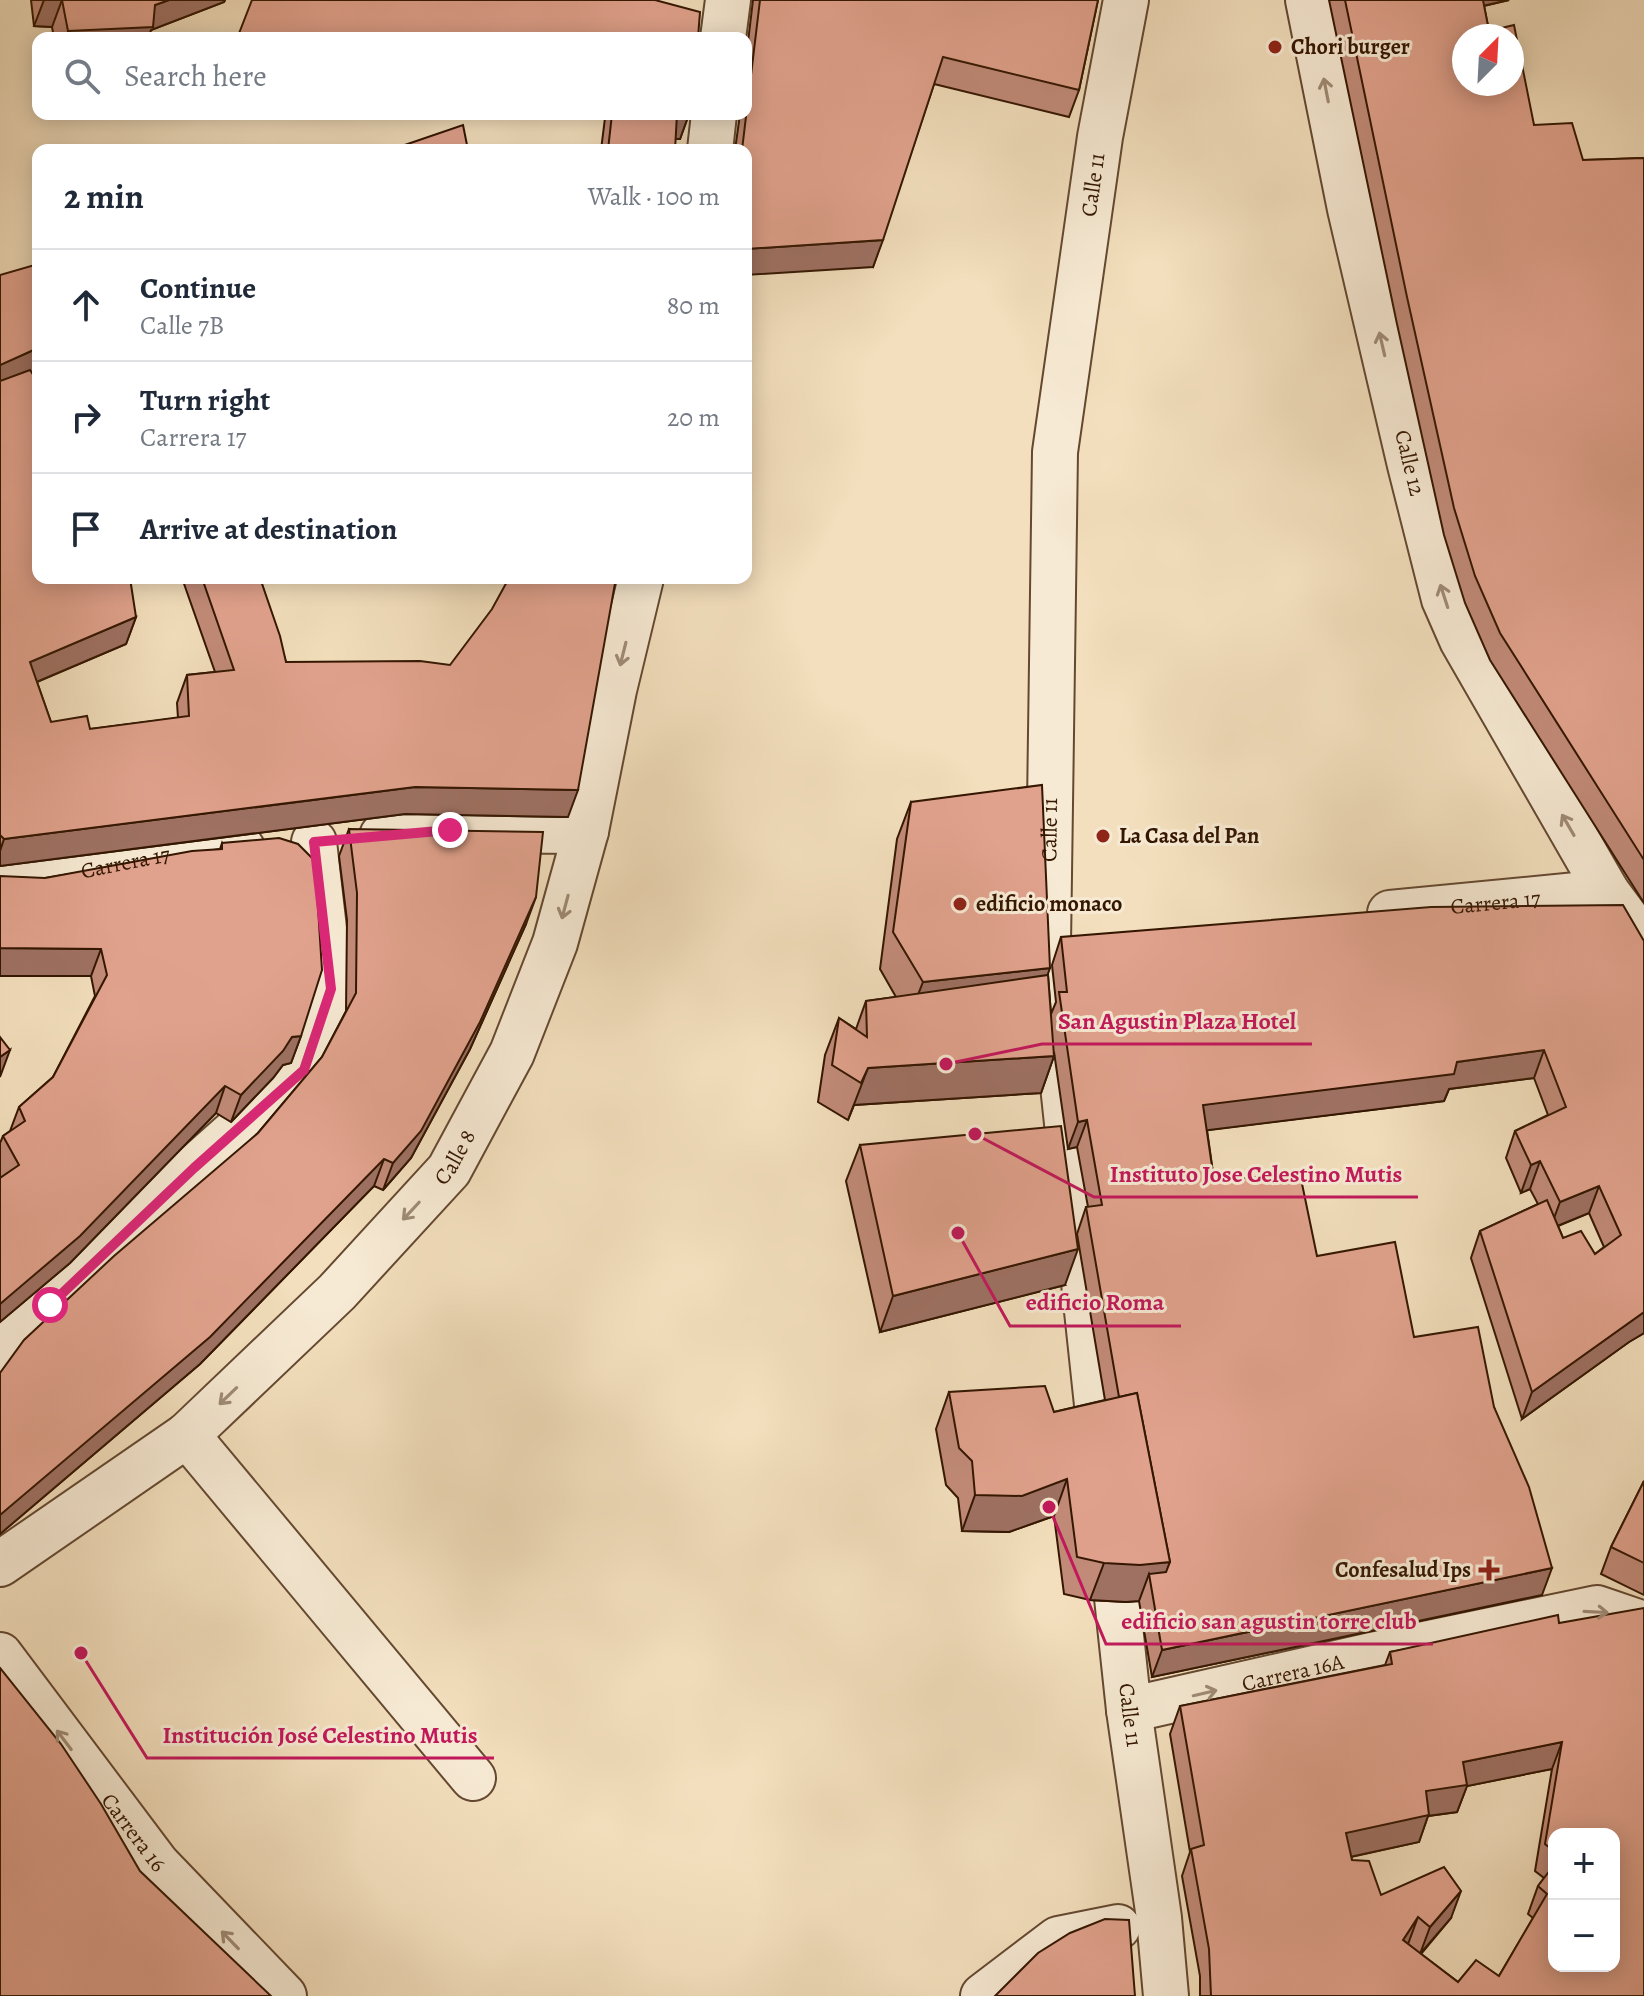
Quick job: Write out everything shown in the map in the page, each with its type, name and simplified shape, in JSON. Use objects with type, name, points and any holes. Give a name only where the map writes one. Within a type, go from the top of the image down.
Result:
[{"type":"street","points":[[724,32],[728,0]]},
{"type":"street","name":"Calle 11","points":[[1126,0],[1100,137],[1055,452],[1064,944],[1129,1710],[1159,1918],[1166,1996]]},
{"type":"street","name":"Calle 12","points":[[1308,0],[1350,209],[1444,599],[1462,640],[1607,892],[1644,942]]},
{"type":"street","points":[[711,144],[713,120]]},
{"type":"street","name":"Calle 8","points":[[0,1564],[187,1435],[337,1292],[449,1170],[512,1053],[555,943],[586,831],[614,690],[640,584]]},
{"type":"street","name":"Carrera 17","points":[[0,882],[13,885],[170,854],[450,830],[586,831]]},
{"type":"street","points":[[0,1352],[194,1168],[304,1070],[331,989],[314,842]]},
{"type":"street","name":"Carrera 17","points":[[1358,916],[1607,892]]},
{"type":"street","points":[[187,1435],[473,1778]]},
{"type":"street","name":"Carrera 16A","points":[[1129,1710],[1597,1608],[1644,1624]]},
{"type":"street","name":"Carrera 16","points":[[0,1655],[157,1864],[284,1996]]},
{"type":"street","points":[[983,1996],[1058,1939],[1159,1918]]},
{"type":"building","points":[[62,0],[169,0],[155,5],[153,27],[68,31]]},
{"type":"building","points":[[252,0],[655,0],[700,12],[698,32],[240,32]]},
{"type":"building","points":[[760,0],[1098,0],[1079,90],[943,57],[883,240],[752,249],[752,144],[743,144],[746,120],[752,120],[752,67]]},
{"type":"building","points":[[1345,0],[1483,0],[1488,24],[1452,24],[1452,96],[1524,96],[1524,75],[1534,125],[1572,123],[1583,160],[1644,158],[1644,860],[1500,633],[1475,576],[1454,508]]},
{"type":"building","points":[[611,120],[677,120],[675,144],[609,144]]},
{"type":"building","points":[[463,125],[467,144],[408,144]]},
{"type":"building","points":[[32,266],[32,351],[0,365],[0,275]]},
{"type":"building","points":[[30,370],[32,373],[32,584],[131,584],[136,617],[30,662],[51,722],[87,716],[90,729],[189,716],[187,675],[234,670],[204,584],[262,584],[286,662],[420,661],[450,665],[492,609],[506,584],[615,584],[578,790],[415,787],[4,839],[0,835],[0,381]]},
{"type":"building","name":"edificio monaco","points":[[1042,785],[1050,968],[923,982],[893,932],[911,802]]},
{"type":"building","points":[[349,829],[543,832],[536,897],[480,1022],[421,1131],[393,1163],[384,1159],[210,1337],[0,1515],[0,1373],[24,1340],[114,1256],[258,1133],[322,1057],[356,993],[357,893]]},
{"type":"building","points":[[279,838],[298,844],[315,861],[322,970],[301,1036],[292,1037],[283,1051],[241,1095],[225,1086],[80,1236],[0,1304],[0,1178],[19,1165],[3,1136],[25,1121],[19,1107],[53,1077],[107,975],[101,949],[0,948],[0,876],[45,878],[192,851],[222,849],[222,843]]},
{"type":"building","points":[[1623,905],[1644,941],[1644,1312],[1532,1392],[1480,1231],[1547,1200],[1563,1238],[1581,1231],[1595,1254],[1621,1235],[1599,1186],[1560,1202],[1540,1161],[1531,1165],[1515,1131],[1566,1107],[1544,1050],[1457,1062],[1454,1074],[1203,1105],[1214,1180],[1300,1174],[1317,1256],[1395,1242],[1414,1337],[1478,1327],[1494,1407],[1529,1487],[1552,1568],[1162,1650],[1149,1574],[1166,1572],[1170,1562],[1137,1393],[1119,1397],[1086,1207],[1102,1205],[1087,1120],[1078,1122],[1059,992],[1067,992],[1061,937],[1431,907]]},
{"type":"building","points":[[1048,975],[1054,1056],[868,1068],[861,1083],[832,1065],[839,1018],[867,1037],[866,1001]]},
{"type":"building","points":[[0,1037],[10,1050],[0,1057]]},
{"type":"building","points":[[1061,1126],[1078,1249],[893,1296],[860,1145]]},
{"type":"building","points":[[1045,1386],[1054,1412],[1137,1393],[1170,1562],[1140,1565],[1104,1563],[1077,1557],[1067,1479],[1022,1496],[975,1495],[972,1461],[959,1448],[949,1392]]},
{"type":"building","points":[[1644,1481],[1644,1563],[1611,1547]]},
{"type":"building","points":[[1644,1608],[1644,1996],[1211,1996],[1209,1949],[1191,1849],[1204,1845],[1180,1706],[1392,1664],[1390,1652],[1558,1615],[1559,1623]],"holes":[[[1562,1742],[1545,1844],[1548,1846],[1548,1828],[1620,1828],[1620,1972],[1548,1972],[1548,1873],[1538,1886],[1547,1894],[1499,1976],[1476,1960],[1458,1982],[1403,1940],[1418,1917],[1430,1927],[1461,1891],[1444,1867],[1381,1895],[1369,1861],[1352,1860],[1346,1833],[1429,1815],[1426,1791],[1467,1785],[1463,1762]]]},
{"type":"building","points":[[0,1668],[61,1744],[140,1871],[271,1996],[0,1996]]},
{"type":"building","points":[[1105,1919],[1129,1920],[1135,1996],[995,1996],[1038,1953],[1070,1933]]},
{"type":"place","name":"Chori burger","points":[[1275,47]]},
{"type":"place","name":"La Casa del Pan","points":[[1103,836]]},
{"type":"place","name":"edificio monaco","points":[[960,904]]},
{"type":"place","name":"San Agustin Plaza Hotel","points":[[946,1064]]},
{"type":"place","name":"Instituto Jose Celestino Mutis","points":[[975,1134]]},
{"type":"place","name":"edificio Roma","points":[[958,1233]]},
{"type":"place","name":"edificio san agustin torre club","points":[[1049,1507]]},
{"type":"place","name":"Confesalud Ips","points":[[1489,1570]]},
{"type":"place","name":"Institución José Celestino Mutis","points":[[81,1653]]},
{"type":"route","points":[[50,1305],[194,1168],[304,1070],[331,989],[314,842],[450,830]]}]
